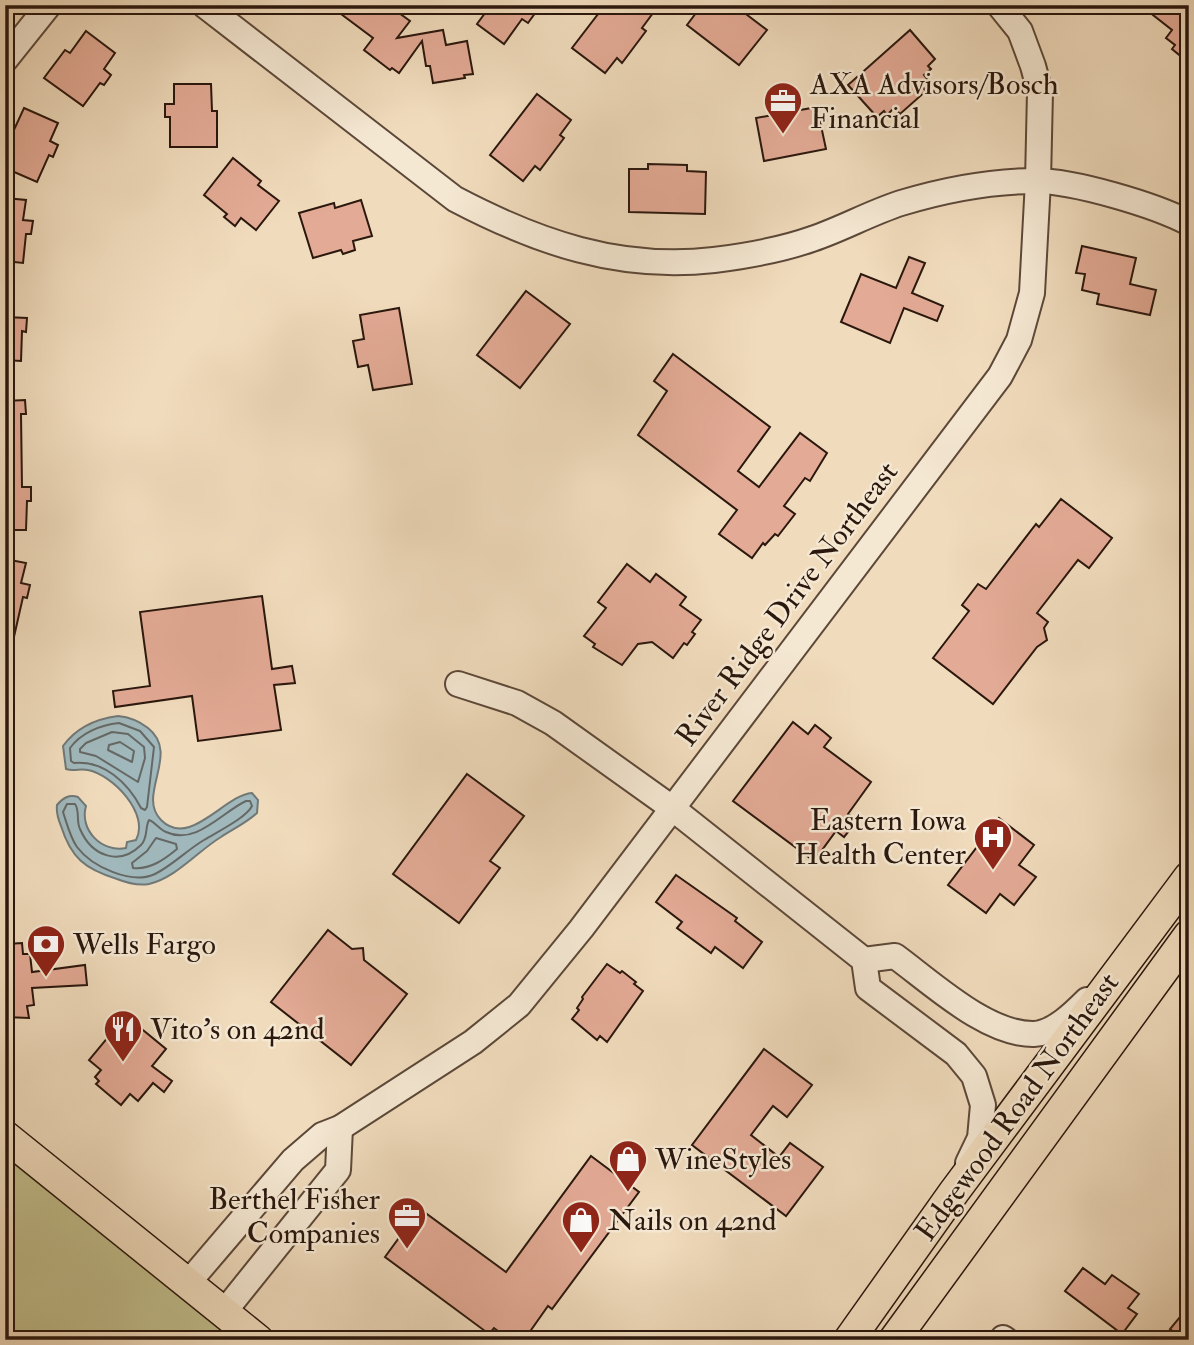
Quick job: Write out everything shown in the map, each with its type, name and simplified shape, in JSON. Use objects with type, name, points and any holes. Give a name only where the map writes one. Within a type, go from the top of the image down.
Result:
[{"type":"main road","name":"Edgewood Road Northeast","points":[[849,1340],[954,1192],[1189,877]]},
{"type":"main road","name":"Edgewood Road Northeast","points":[[894,1340],[1189,935]]},
{"type":"main road","points":[[5,1136],[258,1340]]},
{"type":"street","points":[[5,60],[49,5]]},
{"type":"street","points":[[204,5],[455,198],[502,223],[552,243],[618,259],[673,262],[713,260],[761,252],[811,240],[899,204],[986,184],[1038,181],[1088,190],[1136,202],[1189,223]]},
{"type":"street","name":"River Ridge Drive Northeast","points":[[188,1283],[293,1160],[322,1135],[340,1128],[473,1042],[519,1005],[581,929],[1000,376],[1018,340],[1032,293],[1040,92],[1020,31],[999,5]]},
{"type":"street","points":[[458,684],[517,703],[553,723],[672,808],[864,960],[868,988],[956,1054],[974,1076],[983,1105],[980,1138],[954,1192]]},
{"type":"street","points":[[864,960],[895,956],[977,1016],[1005,1031],[1036,1034],[1068,1020],[1120,967]]},
{"type":"street","points":[[224,1312],[338,1170],[340,1128]]},
{"type":"shaded area","points":[[5,1136],[258,1340],[5,1340]]},
{"type":"water","points":[[118,716],[141,723],[157,738],[160,762],[153,799],[161,820],[172,827],[195,825],[241,796],[252,793],[258,800],[257,813],[253,817],[169,876],[149,884],[128,883],[96,871],[81,861],[69,846],[58,816],[57,805],[69,796],[75,796],[86,806],[86,823],[94,838],[117,849],[126,848],[127,842],[136,840],[138,819],[134,808],[118,787],[98,773],[66,769],[63,746],[68,740],[87,725]]},
{"type":"building","points":[[329,5],[388,5],[410,21],[397,38],[443,30],[446,45],[467,41],[473,74],[464,75],[465,78],[433,83],[430,66],[426,66],[422,41],[399,73],[392,68],[390,70],[364,50],[373,38]]},
{"type":"building","points":[[491,5],[541,5],[528,23],[522,19],[504,44],[477,24]]},
{"type":"building","points":[[605,5],[642,5],[653,13],[642,28],[646,31],[622,63],[617,58],[605,73],[572,48]]},
{"type":"building","points":[[702,5],[734,5],[767,30],[739,65],[687,25]]},
{"type":"building","points":[[1160,5],[1189,5],[1189,54],[1183,58],[1172,49],[1175,45],[1166,38],[1172,30],[1153,15]]},
{"type":"building","points":[[910,30],[935,59],[928,66],[931,69],[924,75],[927,79],[921,85],[926,91],[900,114],[894,108],[887,115],[884,111],[877,117],[848,85]]},
{"type":"building","points":[[86,31],[115,53],[104,69],[111,75],[104,85],[100,83],[83,106],[44,78],[65,50],[70,53]]},
{"type":"building","points":[[174,84],[211,84],[212,111],[217,111],[217,147],[170,147],[170,117],[165,117],[165,104],[174,104]]},
{"type":"building","points":[[537,94],[571,120],[560,135],[564,138],[540,170],[535,166],[523,181],[490,155]]},
{"type":"building","points":[[817,107],[826,149],[764,161],[756,118]]},
{"type":"building","points":[[24,108],[58,123],[50,141],[58,145],[53,157],[49,155],[37,182],[5,168],[5,129],[13,132]]},
{"type":"building","points":[[233,158],[261,181],[258,185],[279,201],[256,230],[241,218],[235,226],[224,217],[227,214],[204,195]]},
{"type":"building","points":[[648,164],[687,165],[687,171],[706,172],[705,214],[629,212],[629,169],[648,169]]},
{"type":"building","points":[[5,198],[26,200],[23,220],[33,221],[31,234],[26,234],[23,263],[5,261]]},
{"type":"building","points":[[361,200],[372,236],[353,241],[355,250],[343,254],[341,250],[313,258],[299,213],[334,203],[335,208]]},
{"type":"building","points":[[1082,246],[1136,258],[1130,284],[1156,290],[1150,315],[1097,304],[1099,294],[1082,290],[1085,274],[1076,273]]},
{"type":"building","points":[[909,257],[925,263],[912,293],[943,306],[937,321],[904,308],[890,343],[841,322],[861,274],[896,288]]},
{"type":"building","points":[[526,291],[570,324],[520,388],[477,355]]},
{"type":"building","points":[[399,308],[412,384],[373,390],[368,365],[358,367],[353,341],[364,339],[360,315]]},
{"type":"building","points":[[5,317],[27,318],[26,332],[22,331],[21,361],[5,360]]},
{"type":"building","points":[[673,354],[770,427],[738,471],[759,487],[800,433],[827,453],[810,481],[805,478],[784,506],[795,514],[778,536],[775,534],[765,545],[763,543],[752,558],[719,534],[737,510],[638,435],[667,391],[654,381]]},
{"type":"building","points":[[25,400],[26,414],[21,414],[22,487],[31,487],[31,501],[27,501],[26,530],[5,530],[5,401]]},
{"type":"building","points":[[1061,499],[1112,538],[1089,568],[1078,560],[1037,613],[1048,622],[1044,628],[1047,640],[1037,647],[993,704],[933,658],[969,611],[962,605],[978,584],[986,589],[1036,524],[1039,527]]},
{"type":"building","points":[[5,559],[26,563],[21,583],[30,585],[27,598],[23,597],[11,650],[5,649]]},
{"type":"building","points":[[627,564],[650,582],[656,574],[686,597],[680,605],[701,620],[687,645],[684,643],[673,658],[652,642],[638,644],[622,665],[593,647],[595,644],[584,636],[606,608],[598,602]]},
{"type":"building","points":[[262,596],[272,669],[292,666],[295,683],[274,685],[281,730],[198,741],[192,696],[115,707],[113,691],[150,686],[140,612]]},
{"type":"building","points":[[793,722],[808,734],[815,725],[831,738],[824,747],[871,782],[848,814],[857,821],[844,837],[836,831],[814,861],[733,801]]},
{"type":"building","points":[[467,774],[524,816],[490,861],[500,868],[459,923],[393,874]]},
{"type":"building","name":"Eastern Iowa Health Center","points":[[999,818],[1034,845],[1019,865],[1036,877],[1014,905],[1000,894],[986,913],[948,885]]},
{"type":"building","points":[[676,875],[737,918],[735,921],[762,942],[743,968],[715,947],[711,953],[677,928],[682,922],[656,902]]},
{"type":"building","points":[[328,930],[352,949],[363,948],[364,960],[407,994],[351,1065],[271,1002]]},
{"type":"building","name":"Wells Fargo","points":[[22,943],[23,954],[30,954],[32,972],[85,965],[87,985],[32,988],[34,1005],[27,1006],[29,1018],[5,1017],[5,948],[8,948],[7,944]]},
{"type":"building","points":[[607,964],[620,973],[622,971],[643,991],[607,1042],[600,1036],[597,1040],[572,1019],[579,1010],[577,1008],[582,997]]},
{"type":"building","name":"Vito's on 42nd","points":[[132,1021],[166,1049],[152,1066],[172,1081],[164,1092],[153,1083],[138,1101],[130,1094],[121,1105],[96,1084],[99,1081],[95,1077],[101,1070],[89,1060],[118,1025],[127,1027]]},
{"type":"building","points":[[764,1049],[812,1085],[787,1117],[773,1106],[751,1135],[779,1157],[790,1143],[823,1167],[786,1216],[692,1145]]},
{"type":"building","points":[[591,1156],[639,1192],[552,1309],[548,1306],[524,1340],[510,1340],[494,1328],[489,1334],[385,1257],[420,1209],[506,1272]]},
{"type":"building","points":[[1083,1268],[1105,1284],[1112,1275],[1139,1294],[1128,1308],[1137,1314],[1122,1334],[1065,1291]]},
{"type":"building","points":[[1189,1306],[1189,1340],[1184,1340],[1170,1329]]},
{"type":"place","name":"AXA Advisors/Bosch Financial","points":[[783,135]]},
{"type":"place","name":"Eastern Iowa Health Center","points":[[993,871]]},
{"type":"place","name":"Wells Fargo","points":[[46,978]]},
{"type":"place","name":"Vito's on 42nd","points":[[123,1063]]},
{"type":"place","name":"WineStyles","points":[[628,1193]]},
{"type":"place","name":"Berthel Fisher Companies","points":[[407,1250]]},
{"type":"place","name":"Nails on 42nd","points":[[581,1254]]}]
